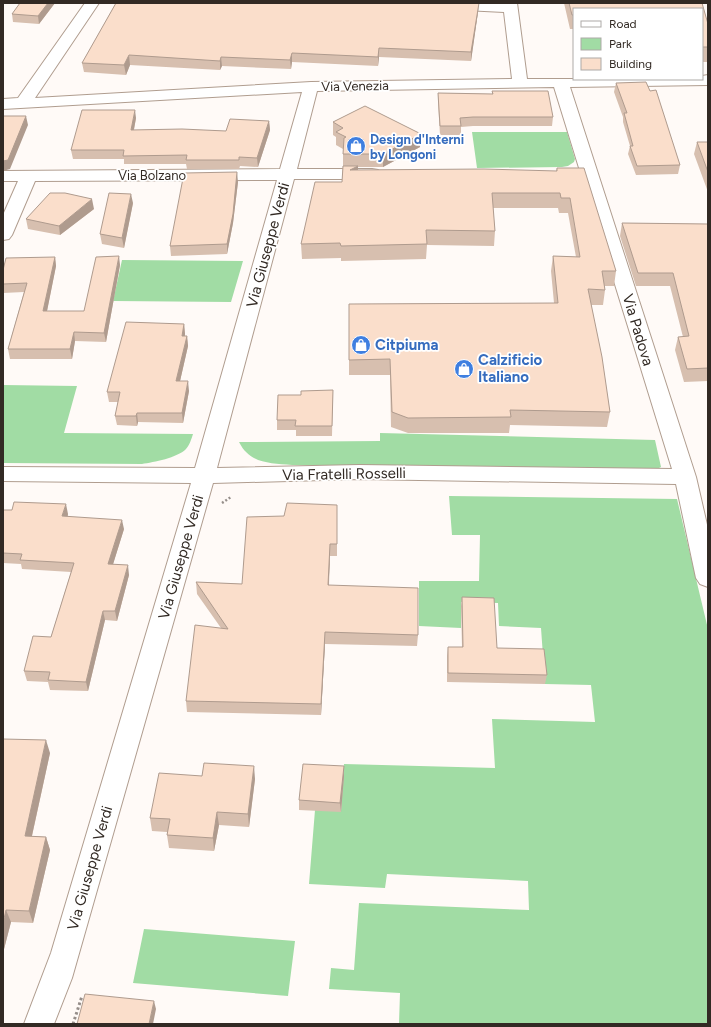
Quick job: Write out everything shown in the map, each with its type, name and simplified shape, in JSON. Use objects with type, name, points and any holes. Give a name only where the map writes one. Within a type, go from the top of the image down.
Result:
[{"type":"street","points":[[23,103],[92,3]]},
{"type":"street","points":[[405,3],[510,6],[520,84]]},
{"type":"street","name":"Via Venezia","points":[[3,104],[311,87],[561,84],[708,80]]},
{"type":"street","name":"Via Padova","points":[[561,84],[581,173],[685,477],[708,578]]},
{"type":"street","name":"Via Giuseppe Verdi","points":[[39,1024],[63,959],[204,476],[311,87]]},
{"type":"street","name":"Via Bolzano","points":[[3,176],[390,174]]},
{"type":"street","points":[[3,235],[29,176]]},
{"type":"street","name":"Via Fratelli Rosselli","points":[[3,474],[204,476],[359,472],[685,477]]},
{"type":"path","points":[[218,506],[236,494]]},
{"type":"green space","points":[[472,132],[567,132],[575,159],[574,162],[568,166],[562,167],[477,168]]},
{"type":"green space","points":[[122,260],[243,261],[231,302],[113,301]]},
{"type":"green space","points":[[3,385],[77,386],[64,433],[193,434],[186,449],[177,455],[142,464],[3,463]]},
{"type":"green space","points":[[380,433],[655,440],[661,467],[653,471],[292,465],[261,461],[249,455],[239,442],[380,441]]},
{"type":"green space","points":[[449,496],[677,499],[708,629],[708,1024],[399,1024],[400,993],[329,989],[331,968],[354,970],[359,903],[529,910],[528,881],[387,874],[385,888],[309,884],[315,810],[341,811],[344,764],[495,768],[492,719],[595,722],[591,685],[545,684],[541,628],[499,626],[498,603],[461,602],[461,628],[419,626],[419,581],[479,581],[480,535],[452,535]]},
{"type":"green space","points":[[144,929],[295,941],[288,996],[133,983]]},
{"type":"building","points":[[20,3],[48,3],[38,16],[12,14]]},
{"type":"building","points":[[116,3],[479,3],[471,52],[379,48],[378,57],[292,53],[290,60],[221,57],[220,61],[129,55],[124,65],[82,63]]},
{"type":"building","points":[[569,3],[702,3],[708,24],[708,47],[703,47],[703,8],[573,8],[572,15]]},
{"type":"building","points":[[646,82],[650,91],[656,90],[680,165],[637,166],[630,146],[633,146],[624,113],[627,113],[616,83]]},
{"type":"building","points":[[492,91],[548,91],[553,117],[460,118],[461,126],[440,126],[438,93],[493,94]]},
{"type":"building","points":[[365,106],[421,134],[383,154],[343,154],[344,138],[346,137],[336,132],[343,128],[333,122]]},
{"type":"building","points":[[82,110],[135,110],[131,130],[182,129],[226,131],[230,119],[269,121],[257,158],[239,157],[239,160],[186,160],[187,155],[123,156],[124,150],[71,150]]},
{"type":"building","points":[[3,116],[26,116],[8,160],[3,161]]},
{"type":"building","points":[[697,142],[708,142],[708,172]]},
{"type":"building","points":[[343,166],[358,166],[350,170],[484,169],[557,171],[557,168],[584,168],[616,271],[602,271],[605,290],[588,289],[602,357],[610,412],[510,410],[511,417],[408,418],[392,412],[390,359],[349,360],[349,304],[558,303],[553,256],[580,257],[570,198],[561,198],[560,193],[492,193],[495,231],[426,230],[427,244],[341,246],[340,243],[301,244],[315,182],[342,182]]},
{"type":"building","points":[[237,172],[233,214],[227,244],[170,246],[184,173]]},
{"type":"building","points":[[50,193],[65,193],[92,199],[59,226],[26,219]]},
{"type":"building","points":[[109,193],[131,194],[122,238],[100,234]]},
{"type":"building","points":[[622,223],[708,224],[708,368],[687,369],[678,337],[689,336],[673,273],[638,273]]},
{"type":"building","points":[[119,256],[104,333],[74,332],[70,349],[8,349],[27,283],[3,284],[3,270],[6,258],[55,257],[43,311],[84,311],[96,257]]},
{"type":"building","points":[[126,322],[184,324],[182,336],[187,336],[176,381],[188,381],[182,413],[137,413],[136,416],[115,416],[120,392],[107,392]]},
{"type":"building","points":[[333,390],[332,426],[295,426],[296,420],[277,420],[278,395],[301,395],[301,391]]},
{"type":"building","points":[[14,502],[66,504],[62,516],[122,520],[108,564],[128,565],[115,611],[103,611],[86,682],[48,680],[50,672],[24,671],[33,636],[51,637],[74,563],[20,560],[22,554],[3,553],[3,510],[12,510]]},
{"type":"building","points":[[287,503],[337,505],[337,544],[330,544],[328,585],[418,588],[418,635],[325,632],[321,704],[186,701],[195,625],[228,629],[196,582],[242,584],[247,517],[284,516]]},
{"type":"building","points":[[462,597],[494,598],[497,648],[544,649],[547,675],[448,673],[448,647],[463,647]]},
{"type":"building","points":[[3,739],[46,740],[25,836],[46,837],[29,911],[6,910],[3,923]]},
{"type":"building","points":[[204,763],[254,766],[248,814],[217,812],[213,838],[167,835],[170,819],[150,818],[159,773],[202,776]]},
{"type":"building","points":[[303,764],[344,766],[340,803],[299,800]]},
{"type":"building","points":[[85,994],[154,1001],[149,1024],[77,1024]]},
{"type":"place","name":"Design d'Interni by Longoni","points":[[356,146]]},
{"type":"place","name":"Citpiuma","points":[[361,345]]},
{"type":"place","name":"Calzificio Italiano","points":[[464,369]]}]
